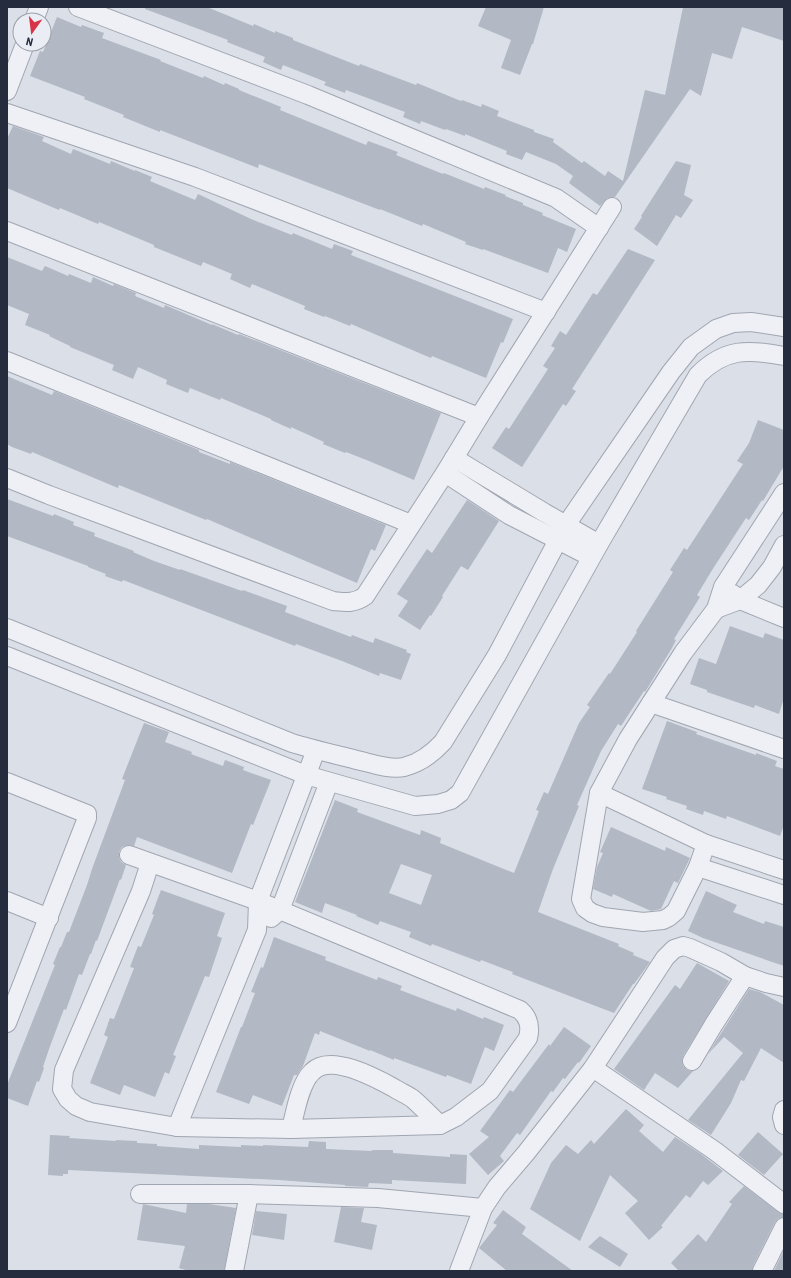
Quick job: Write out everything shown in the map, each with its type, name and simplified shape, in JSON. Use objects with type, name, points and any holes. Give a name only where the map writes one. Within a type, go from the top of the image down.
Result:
[{"type":"street","points":[[78,7],[308,95],[556,198],[599,228]]},
{"type":"street","points":[[7,91],[22,52]]},
{"type":"street","points":[[7,113],[195,177],[546,312]]},
{"type":"street","points":[[7,478],[333,601],[347,603],[358,601],[365,596],[450,466],[479,417],[612,207]]},
{"type":"street","points":[[7,231],[479,417]]},
{"type":"street","points":[[7,628],[292,743],[384,766],[402,768],[418,762],[433,752],[443,742],[497,655],[562,533],[671,372],[691,347],[716,328],[733,323],[751,322],[784,327]]},
{"type":"street","points":[[7,656],[306,775],[414,806],[438,804],[450,800],[460,793],[595,550],[698,375],[708,365],[718,359],[741,351],[784,356]]},
{"type":"street","points":[[7,361],[411,524]]},
{"type":"street","points":[[450,466],[509,515],[562,533],[595,550]]},
{"type":"street","points":[[706,844],[698,867],[676,911],[669,917],[663,920],[643,922],[603,917],[592,913],[585,908],[581,899],[599,793],[628,739],[683,653],[716,609],[723,586],[784,494]]},
{"type":"street","points":[[716,609],[740,600],[758,585],[772,567],[784,545]]},
{"type":"street","points":[[723,586],[740,600],[784,618]]},
{"type":"street","points":[[172,722],[182,698]]},
{"type":"street","points":[[652,703],[784,749]]},
{"type":"street","points":[[177,1127],[257,930],[258,901],[316,750]]},
{"type":"street","points":[[7,782],[87,814],[87,818],[49,918],[7,1022]]},
{"type":"street","points":[[257,930],[280,910],[329,782]]},
{"type":"street","points":[[599,793],[706,844],[784,870]]},
{"type":"street","points":[[129,855],[258,901],[520,1010],[526,1015],[529,1023],[530,1030],[528,1038],[490,1091],[456,1117],[440,1125],[291,1129],[177,1127],[90,1112],[76,1106],[68,1099],[62,1089],[64,1070],[141,891],[150,863]]},
{"type":"street","points":[[698,867],[784,895]]},
{"type":"street","points":[[7,901],[49,918]]},
{"type":"street","points":[[459,1271],[484,1208],[497,1187],[526,1153],[593,1068],[648,984],[674,949],[683,946],[690,948],[721,962],[745,976],[784,987]]},
{"type":"street","points":[[692,1061],[745,976]]},
{"type":"street","points":[[291,1129],[305,1080],[312,1071],[318,1067],[328,1065],[346,1067],[374,1077],[412,1098],[440,1125]]},
{"type":"street","points":[[593,1068],[715,1151],[784,1204]]},
{"type":"street","points":[[784,1110],[782,1117],[784,1125]]},
{"type":"street","points":[[140,1194],[249,1194],[383,1198],[484,1208]]},
{"type":"street","points":[[234,1271],[249,1194]]},
{"type":"street","points":[[762,1271],[784,1227]]},
{"type":"building","points":[[145,7],[207,7],[253,26],[254,24],[275,33],[275,31],[293,38],[293,40],[359,66],[360,64],[416,85],[417,83],[461,101],[462,100],[481,107],[482,104],[499,111],[497,116],[554,139],[553,142],[582,163],[584,161],[605,176],[608,171],[623,181],[645,90],[665,95],[683,7],[784,7],[784,41],[742,27],[732,59],[712,53],[701,96],[690,89],[615,197],[607,198],[600,206],[569,183],[573,176],[556,164],[526,152],[522,160],[506,154],[507,151],[465,134],[465,136],[421,121],[420,124],[403,117],[405,112],[346,90],[345,93],[324,85],[326,82],[283,65],[281,70],[263,62],[265,57],[227,42],[228,40],[145,9]]},
{"type":"building","points":[[486,7],[544,7],[533,44],[520,75],[501,68],[511,40],[478,26]]},
{"type":"building","points":[[57,17],[81,27],[82,25],[104,33],[102,38],[161,60],[160,61],[203,78],[204,76],[224,85],[225,83],[281,107],[280,110],[366,145],[368,141],[398,152],[396,155],[443,174],[444,173],[484,189],[485,187],[506,195],[505,196],[523,203],[523,205],[543,213],[542,215],[576,229],[567,252],[558,248],[548,273],[483,249],[465,244],[466,242],[423,224],[422,226],[259,164],[258,168],[123,117],[124,115],[84,99],[85,97],[30,76],[40,52],[52,52],[52,30]]},
{"type":"building","points":[[13,126],[44,137],[42,141],[71,154],[73,149],[110,164],[111,161],[135,170],[152,177],[150,181],[195,200],[198,194],[251,219],[292,235],[293,233],[332,249],[334,244],[353,251],[351,255],[513,319],[503,343],[501,342],[486,378],[432,356],[431,358],[351,324],[350,326],[325,316],[324,317],[304,309],[305,306],[252,284],[250,288],[230,279],[232,274],[203,262],[201,266],[99,222],[98,224],[60,208],[59,210],[7,188],[7,139]]},
{"type":"building","points":[[676,161],[691,165],[684,195],[693,200],[681,218],[676,215],[657,246],[634,229]]},
{"type":"building","points":[[628,249],[655,260],[572,389],[576,391],[566,406],[563,404],[522,467],[492,448],[506,427],[509,429],[548,369],[543,366],[555,348],[551,346],[560,331],[566,335],[593,293],[597,295]]},
{"type":"building","points":[[7,257],[42,271],[45,266],[68,276],[69,274],[91,283],[93,277],[113,286],[114,284],[136,293],[135,296],[164,308],[165,305],[212,325],[238,335],[239,334],[441,413],[414,480],[323,444],[324,442],[291,427],[291,429],[221,398],[220,400],[190,388],[188,393],[166,384],[167,380],[138,367],[133,379],[112,370],[114,365],[70,347],[49,336],[50,335],[25,325],[29,314],[7,305]]},
{"type":"building","points":[[7,376],[52,395],[54,391],[199,450],[199,452],[230,464],[230,462],[386,525],[375,551],[371,549],[357,583],[207,519],[206,520],[119,485],[118,488],[32,452],[31,454],[12,447],[7,444]]},
{"type":"building","points":[[758,420],[784,430],[784,466],[763,501],[762,500],[749,520],[746,518],[714,567],[697,595],[700,597],[674,639],[676,640],[672,648],[645,692],[644,691],[621,726],[618,724],[601,751],[577,805],[579,806],[553,869],[538,912],[619,944],[618,946],[634,953],[633,955],[650,962],[633,984],[614,1013],[512,974],[513,972],[481,960],[480,962],[432,944],[431,946],[409,937],[411,932],[380,921],[378,925],[325,903],[322,913],[295,902],[335,800],[358,809],[357,812],[420,835],[421,830],[441,838],[440,843],[514,873],[539,811],[536,810],[544,792],[548,794],[579,723],[590,707],[587,705],[609,673],[610,674],[637,632],[636,631],[673,572],[670,570],[684,548],[687,550],[743,464],[737,461],[749,443]],"holes":[[[401,864],[432,875],[421,905],[389,893]]]},
{"type":"building","points":[[7,499],[74,522],[73,525],[95,533],[94,536],[134,551],[133,552],[154,561],[287,606],[285,612],[351,637],[352,635],[373,643],[375,638],[407,650],[406,652],[411,654],[401,680],[380,673],[379,676],[296,644],[295,646],[123,580],[122,582],[105,576],[106,574],[88,566],[7,536]]},
{"type":"building","points":[[467,500],[499,521],[468,570],[461,566],[431,616],[430,615],[420,630],[398,616],[408,601],[397,594],[427,549],[432,553]]},
{"type":"building","points":[[730,626],[763,638],[765,633],[784,640],[784,698],[779,714],[755,705],[754,708],[707,692],[707,690],[690,684],[699,658],[716,664]]},
{"type":"building","points":[[667,721],[697,732],[696,734],[777,761],[775,766],[784,769],[784,825],[780,836],[727,816],[726,819],[704,811],[703,815],[686,809],[687,806],[666,799],[667,797],[642,789]]},
{"type":"building","points":[[144,723],[169,732],[165,742],[192,752],[191,754],[223,766],[225,760],[244,767],[243,770],[271,780],[253,825],[251,824],[232,873],[137,837],[134,846],[128,845],[122,847],[119,852],[119,857],[121,862],[126,865],[121,880],[120,879],[97,941],[96,940],[82,975],[79,974],[66,1010],[64,1009],[49,1049],[39,1082],[37,1081],[28,1106],[7,1098],[7,1085],[55,965],[53,964],[67,932],[69,932],[87,885],[125,780],[122,779]]},
{"type":"building","points":[[611,827],[665,851],[666,847],[690,858],[678,883],[674,881],[661,909],[651,911],[613,894],[612,897],[593,889],[597,867],[603,853],[600,852]]},
{"type":"building","points":[[161,890],[225,913],[217,936],[222,938],[209,977],[205,976],[173,1055],[176,1056],[169,1074],[165,1072],[155,1097],[124,1085],[120,1095],[90,1083],[108,1037],[104,1035],[110,1018],[114,1019],[134,968],[130,967],[138,946],[141,947],[154,915],[152,914]]},
{"type":"building","points":[[706,891],[737,905],[733,912],[764,924],[765,921],[784,927],[784,966],[703,938],[688,931]]},
{"type":"building","points":[[274,937],[326,957],[325,960],[377,980],[378,977],[402,986],[400,990],[456,1011],[457,1008],[483,1019],[484,1017],[504,1025],[494,1051],[485,1047],[471,1084],[447,1075],[446,1077],[394,1058],[394,1060],[320,1031],[319,1035],[315,1033],[303,1066],[297,1075],[294,1075],[282,1106],[253,1095],[249,1104],[216,1092],[255,993],[251,992],[261,967],[263,968]]},
{"type":"building","points":[[697,963],[729,981],[683,1056],[683,1066],[687,1070],[693,1071],[678,1088],[655,1073],[644,1090],[614,1069],[675,985],[680,989]]},
{"type":"building","points":[[749,989],[760,992],[784,1005],[784,1063],[761,1048],[744,1081],[741,1080],[731,1103],[711,1135],[688,1120],[743,1053],[724,1037],[708,1054]]},
{"type":"building","points":[[564,1027],[591,1046],[565,1079],[563,1078],[553,1092],[551,1091],[520,1135],[517,1133],[500,1156],[504,1161],[488,1175],[469,1154],[489,1137],[480,1131],[510,1090],[513,1092],[549,1044],[550,1046]]},
{"type":"building","points":[[626,1109],[644,1125],[639,1131],[663,1152],[675,1137],[723,1171],[708,1185],[703,1181],[690,1198],[686,1195],[661,1226],[663,1227],[649,1240],[625,1213],[638,1201],[610,1175],[580,1241],[530,1209],[551,1163],[566,1145],[578,1154],[591,1140],[594,1144]]},
{"type":"building","points":[[758,1132],[783,1154],[764,1175],[738,1155]]},
{"type":"building","points":[[50,1135],[70,1136],[69,1138],[137,1141],[137,1143],[157,1144],[157,1146],[199,1149],[199,1145],[241,1147],[241,1145],[263,1145],[308,1147],[309,1141],[326,1142],[326,1149],[372,1151],[393,1150],[393,1153],[450,1157],[450,1154],[467,1155],[466,1184],[392,1180],[392,1184],[369,1183],[368,1187],[279,1180],[68,1170],[68,1174],[63,1174],[63,1176],[48,1175]]},
{"type":"building","points":[[744,1186],[778,1212],[784,1214],[784,1217],[779,1218],[775,1222],[753,1266],[752,1271],[679,1271],[671,1263],[698,1234],[706,1242],[732,1204],[729,1202]]},
{"type":"building","points":[[143,1204],[186,1213],[187,1204],[209,1204],[236,1208],[224,1271],[189,1271],[179,1268],[185,1246],[137,1240]]},
{"type":"building","points":[[341,1207],[364,1208],[361,1222],[377,1225],[372,1250],[334,1242]]},
{"type":"building","points":[[503,1210],[526,1227],[522,1234],[573,1271],[507,1271],[479,1248],[497,1225],[493,1223]]},
{"type":"building","points":[[256,1211],[287,1214],[284,1240],[252,1235]]},
{"type":"building","points":[[600,1236],[628,1254],[620,1267],[588,1247]]},
{"type":"building","points":[[784,1250],[784,1271],[774,1271]]}]
